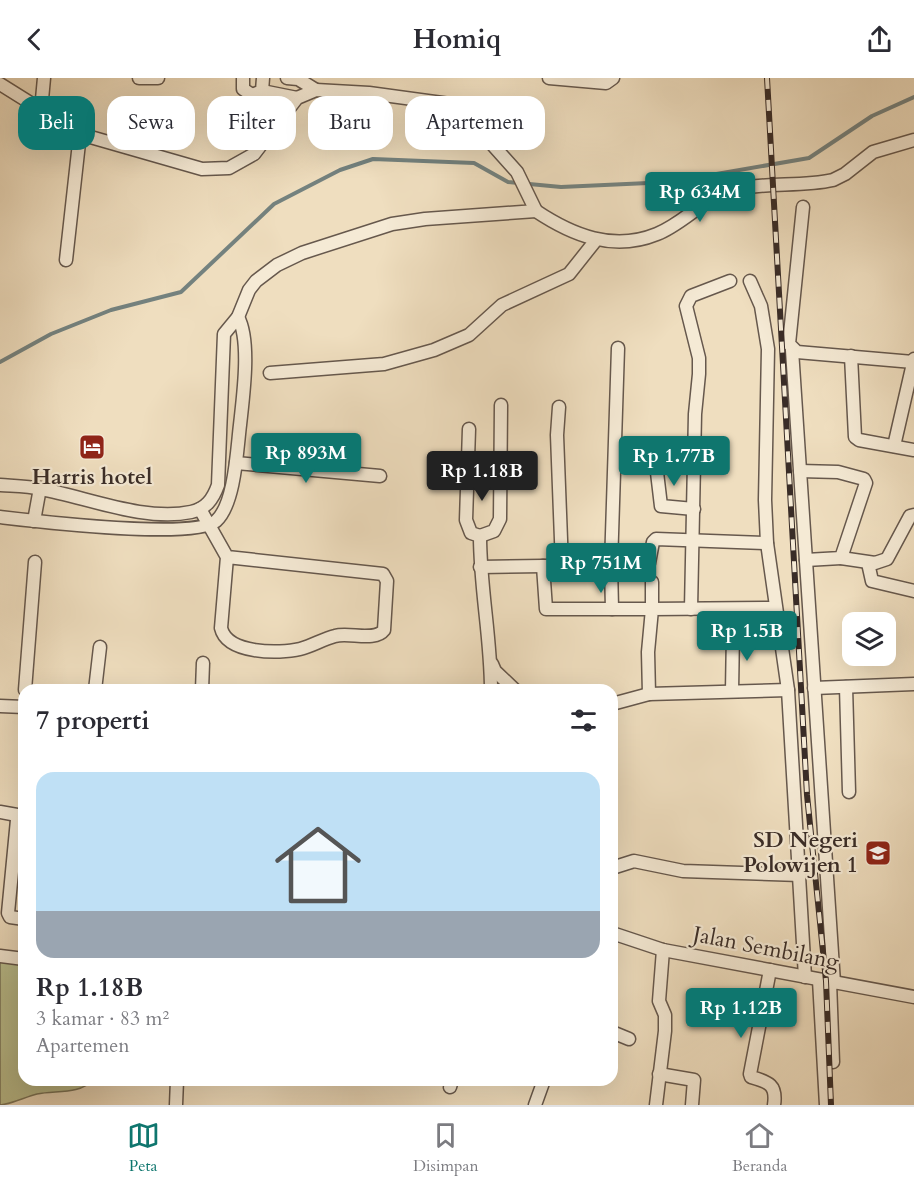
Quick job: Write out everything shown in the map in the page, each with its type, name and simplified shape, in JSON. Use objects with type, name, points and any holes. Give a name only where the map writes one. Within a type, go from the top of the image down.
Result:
[{"type":"street","points":[[43,96],[45,78]]},
{"type":"street","points":[[139,78],[158,78]]},
{"type":"street","points":[[243,78],[242,86],[252,95],[263,84],[297,98]]},
{"type":"street","points":[[286,78],[298,79],[316,90]]},
{"type":"street","points":[[549,78],[606,83],[613,78]]},
{"type":"street","points":[[0,84],[18,96]]},
{"type":"street","points":[[95,139],[202,169],[229,168],[254,154],[297,98],[316,90],[369,93],[457,105],[517,172],[532,198],[536,211]]},
{"type":"street","points":[[0,484],[40,488],[144,513],[189,513],[201,508],[212,499],[218,484],[224,334],[238,317],[249,290],[256,281],[277,265],[302,253],[392,224],[425,219],[536,211],[565,230],[614,243],[657,234],[703,203],[735,189],[833,180],[845,174],[873,152],[914,140]]},
{"type":"street","points":[[66,260],[78,150]]},
{"type":"street","points":[[803,207],[789,344],[792,350],[814,688],[835,1105]]},
{"type":"street","points":[[270,373],[384,364],[434,350],[469,335],[502,305],[569,274],[596,240]]},
{"type":"street","points":[[691,609],[699,358],[686,306],[691,296],[730,281]]},
{"type":"street","points":[[750,281],[761,306],[768,349],[765,479],[767,543],[788,690],[795,774],[805,977]]},
{"type":"street","points":[[0,517],[144,529],[209,525],[225,508],[236,463],[245,338],[238,317]]},
{"type":"street","points":[[612,609],[611,565],[618,348]]},
{"type":"street","points":[[792,350],[913,361],[894,446]]},
{"type":"street","points":[[851,356],[855,437],[859,440],[914,450]]},
{"type":"street","points":[[470,429],[466,520],[471,533],[480,536],[494,531],[500,519],[501,405]]},
{"type":"street","points":[[560,407],[557,435],[562,566]]},
{"type":"street","points":[[236,463],[380,476]]},
{"type":"street","points":[[656,464],[662,506],[694,509]]},
{"type":"street","points":[[800,471],[838,472],[864,479],[866,483],[841,558]]},
{"type":"street","points":[[34,521],[40,488]]},
{"type":"street","points":[[201,508],[227,557],[221,628],[224,637],[234,645],[292,650],[337,635],[377,636],[384,630],[387,581],[383,574],[227,557]]},
{"type":"street","points":[[806,560],[841,558],[868,563],[887,559],[910,516],[914,515]]},
{"type":"street","points":[[480,536],[480,567],[492,664],[491,684]]},
{"type":"street","points":[[480,567],[649,563],[653,542],[656,539],[767,543]]},
{"type":"street","points":[[25,684],[35,562]]},
{"type":"street","points":[[868,563],[872,581],[914,591]]},
{"type":"street","points":[[543,566],[546,610],[771,608]]},
{"type":"street","points":[[649,694],[648,652],[652,582]]},
{"type":"street","points":[[732,691],[733,633]]},
{"type":"street","points":[[96,684],[100,647]]},
{"type":"street","points":[[202,684],[203,663]]},
{"type":"street","points":[[492,664],[495,671],[508,684]]},
{"type":"street","points":[[814,688],[913,683]]},
{"type":"street","points":[[846,687],[849,792]]},
{"type":"street","points":[[618,702],[649,694],[788,690]]},
{"type":"street","points":[[0,706],[18,706]]},
{"type":"street","points":[[0,812],[18,816]]},
{"type":"street","points":[[18,842],[8,913],[10,917],[18,918]]},
{"type":"street","points":[[618,866],[634,861],[682,871],[800,875]]},
{"type":"street","name":"Jalan Sembilang","points":[[618,935],[663,950],[914,997]]},
{"type":"street","points":[[656,1105],[665,1031],[665,1015],[659,1001],[663,950]]},
{"type":"street","points":[[0,956],[18,958]]},
{"type":"street","points":[[770,969],[750,1074],[751,1077],[768,1082],[773,1086],[776,1093],[774,1105]]},
{"type":"street","points":[[826,1105],[828,982]]},
{"type":"street","points":[[618,1034],[629,1039]]},
{"type":"street","points":[[660,1074],[694,1080],[692,1105]]},
{"type":"street","points":[[176,1105],[177,1086]]},
{"type":"street","points":[[535,1105],[542,1086]]},
{"type":"green space","points":[[0,959],[18,961],[18,1086],[85,1086],[74,1090],[37,1094],[0,1105]]},
{"type":"waterway","points":[[0,362],[51,334],[111,310],[181,292],[274,204],[340,170],[373,159],[474,163],[508,182],[561,187],[670,182],[809,158],[872,116],[914,97]]},
{"type":"railway","points":[[767,78],[807,795],[826,981],[831,1105]]},
{"type":"place","name":"Harris hotel","points":[[92,447]]},
{"type":"place","name":"SD Negeri Polowijen 1","points":[[878,853]]}]
